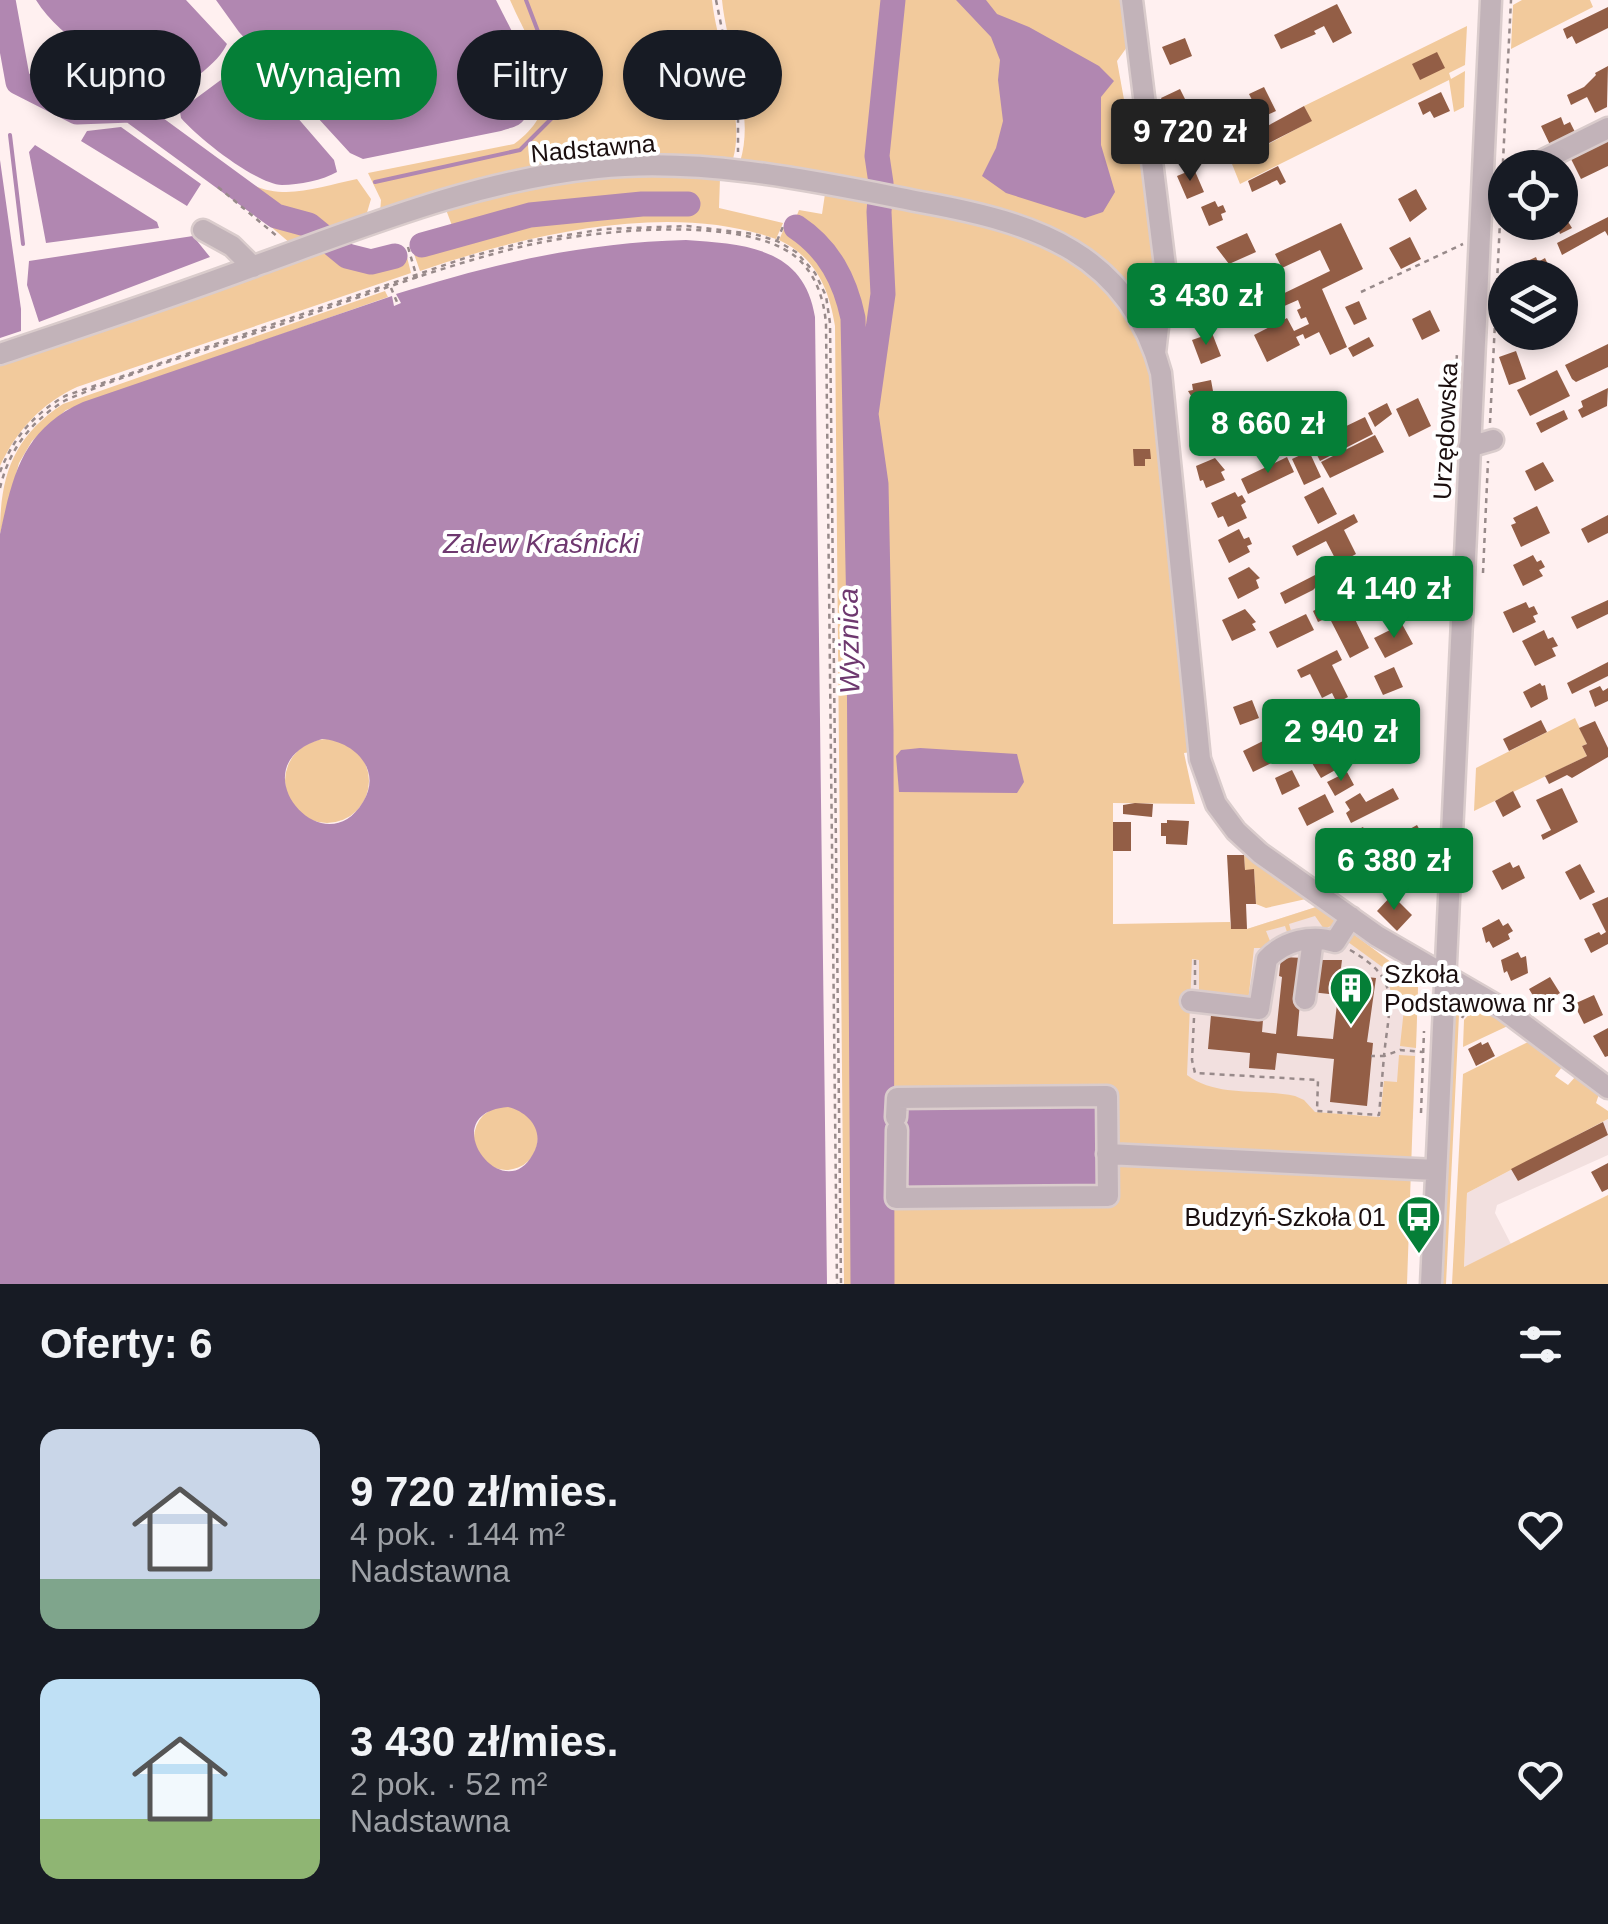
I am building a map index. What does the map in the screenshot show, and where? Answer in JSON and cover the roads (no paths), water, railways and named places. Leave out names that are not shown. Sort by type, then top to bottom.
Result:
[{"type":"street","name":"Nadstawna","points":[[1132,0],[1166,266],[1156,354]]},
{"type":"street","name":"Urzędowska","points":[[1430,1284],[1444,975],[1486,402],[1479,240],[1490,0]]},
{"type":"street","points":[[1564,150],[1608,128]]},
{"type":"street","name":"Nadstawna","points":[[0,354],[480,188],[556,173],[647,166],[730,172],[921,202],[995,217],[1038,231],[1069,246],[1102,272],[1119,291],[1156,354],[1204,776],[1224,817],[1246,842],[1350,917],[1502,1010],[1608,1088]]},
{"type":"street","points":[[1482,188],[1488,186]]},
{"type":"street","points":[[203,230],[232,246],[253,267]]},
{"type":"street","points":[[1192,1002],[1259,1009],[1267,959],[1284,946],[1313,939],[1335,942],[1350,917]]},
{"type":"street","points":[[1305,999],[1313,939]]},
{"type":"street","points":[[1107,1096],[1107,1154],[1108,1196],[896,1198],[896,1098],[1107,1096]]},
{"type":"street","points":[[1107,1154],[1436,1170]]},
{"type":"water","points":[[36,0],[186,0],[221,38],[221,54],[201,72],[201,30],[61,30]]},
{"type":"water","points":[[216,0],[496,0],[511,30],[457,30],[457,120],[523,120],[501,131],[363,159],[350,153],[320,120],[437,120],[437,30],[238,30]]},
{"type":"water","points":[[956,0],[986,0],[997,14],[1099,66],[1114,81],[1101,97],[1101,145],[1115,192],[1103,212],[1085,218],[1006,193],[982,176],[996,148],[1003,121],[1000,60],[991,37]]},
{"type":"water","points":[[221,80],[221,120],[299,120],[334,160],[337,172],[282,185],[258,177],[228,159],[183,120],[201,120],[201,95]]},
{"type":"water","points":[[121,127],[201,184],[187,206],[81,141],[87,131]]},
{"type":"water","points":[[35,145],[157,222],[159,228],[46,243],[29,152]]},
{"type":"water","points":[[0,160],[21,331],[0,338]]},
{"type":"water","points":[[193,236],[210,257],[39,322],[27,285],[29,261]]},
{"type":"water","name":"Zalew Kraśnicki","points":[[647,242],[729,244],[768,254],[798,276],[809,294],[815,317],[827,1284],[0,1284],[0,534],[24,456],[47,426],[83,402],[392,296],[394,306],[401,303],[396,294],[539,256]],"holes":[[[322,739],[354,751],[370,779],[363,802],[346,820],[327,824],[310,818],[295,805],[286,788],[286,769],[297,752]],[[508,1107],[529,1118],[538,1138],[533,1154],[520,1168],[506,1171],[481,1154],[475,1139],[476,1125],[486,1113]]]},
{"type":"water","points":[[901,750],[1017,754],[1024,782],[1017,793],[899,792],[896,756]]},
{"type":"water","points":[[1103,1099],[1104,1192],[899,1194],[904,1118],[899,1102]]},
{"type":"waterway","name":"Wyżnica","points":[[3,0],[18,82],[77,112],[131,110],[276,216],[309,225],[347,256],[371,262],[395,256]]},
{"type":"waterway","points":[[375,182],[520,150],[561,109],[562,94],[526,0]]},
{"type":"waterway","name":"Wyżnica","points":[[882,1284],[881,731],[876,484],[866,414],[883,294],[877,156],[893,0]]},
{"type":"waterway","points":[[10,135],[23,244]]},
{"type":"waterway","name":"Wyżnica","points":[[422,245],[530,215],[642,204],[688,204]]},
{"type":"waterway","name":"Wyżnica","points":[[796,227],[818,245],[834,266],[853,318],[863,1284]]},
{"type":"place","name":"Szkoła Podstawowa nr 3","points":[[1351,1026]]},
{"type":"place","name":"Budzyń-Szkoła 01","points":[[1419,1255]]}]
